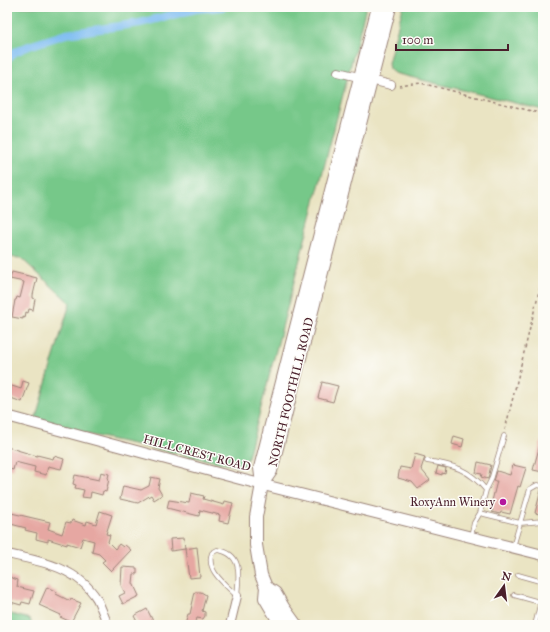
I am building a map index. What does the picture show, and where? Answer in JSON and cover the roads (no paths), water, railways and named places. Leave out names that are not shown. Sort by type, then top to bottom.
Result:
[{"type":"main road","name":"NORTH FOOTHILL ROAD","points":[[365,78],[378,7]]},
{"type":"main road","name":"NORTH FOOTHILL ROAD","points":[[281,625],[265,598],[266,587],[257,557],[255,537],[257,508],[262,484],[260,468],[365,78],[390,7]]},
{"type":"main road","points":[[266,587],[275,593],[282,607],[296,625]]},
{"type":"street","points":[[338,72],[391,85]]},
{"type":"street","name":"HILLCREST ROAD","points":[[7,416],[262,484],[543,555]]},
{"type":"street","points":[[7,554],[57,567],[81,580],[97,600],[108,625]]},
{"type":"street","points":[[230,625],[237,596]]},
{"type":"lane","points":[[470,536],[474,523],[480,513],[504,436]]},
{"type":"lane","points":[[427,461],[444,463],[463,470],[477,479],[486,490]]},
{"type":"lane","points":[[513,547],[530,489],[537,485],[543,486]]},
{"type":"lane","points":[[480,513],[520,523],[543,521]]},
{"type":"lane","points":[[217,550],[232,554],[237,562],[237,596],[213,570],[210,558],[212,553],[217,550]]},
{"type":"lane","points":[[518,575],[543,582]]},
{"type":"lane","points":[[535,625],[542,603],[543,593]]},
{"type":"lane","points":[[514,595],[542,603]]},
{"type":"waterway","points":[[7,59],[15,52],[29,46],[66,34],[140,23],[196,9],[223,7]]},
{"type":"place","name":"RoxyAnn Winery","points":[[503,502]]}]
